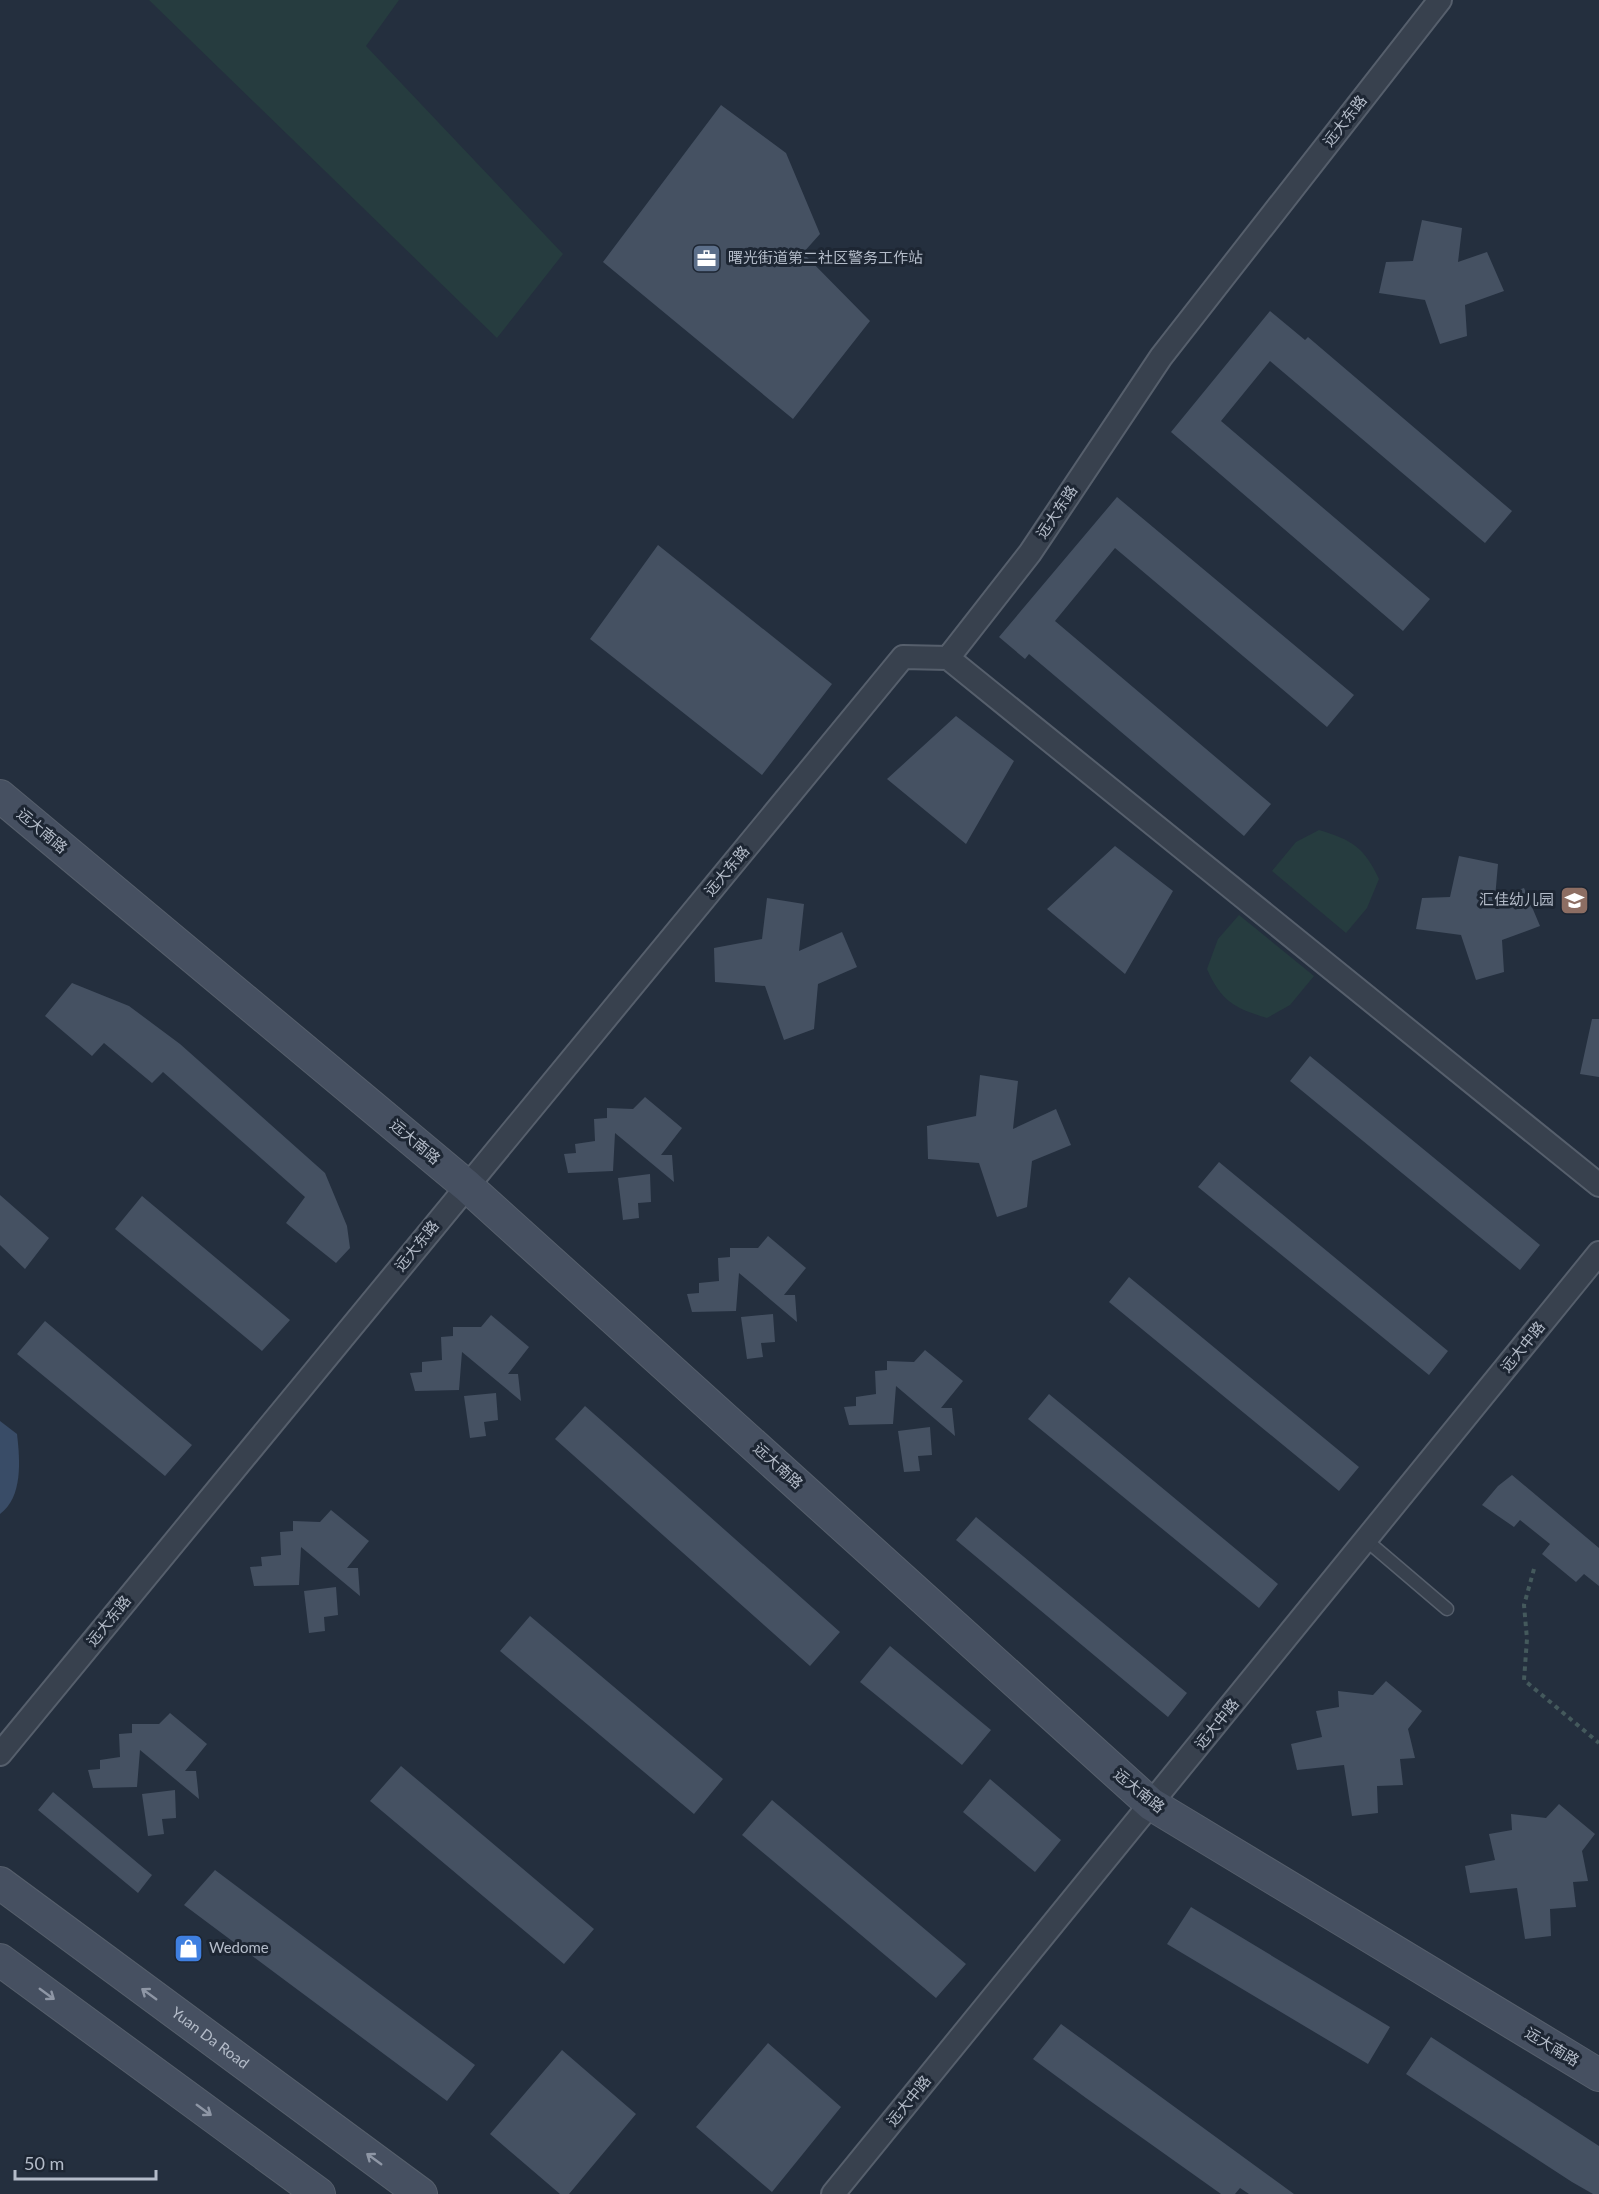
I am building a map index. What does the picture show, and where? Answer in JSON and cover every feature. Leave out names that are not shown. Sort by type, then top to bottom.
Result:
[{"type":"street","name":"远大东路","points":[[0,1754],[903,657],[948,658],[1030,553],[1161,357],[1440,0]]},
{"type":"street","points":[[948,658],[1599,1185]]},
{"type":"street","name":"远大南路","points":[[0,796],[467,1185],[1151,1804],[1599,2075]]},
{"type":"street","name":"远大中路","points":[[833,2194],[1599,1253]]},
{"type":"street","name":"Yuan Da Road","points":[[0,1883],[421,2194]]},
{"type":"street","points":[[0,1960],[319,2194]]},
{"type":"lane","points":[[1366,1540],[1447,1609]]},
{"type":"path","points":[[1534,1569],[1524,1605],[1527,1639],[1524,1680],[1599,1743]]},
{"type":"green space","points":[[149,0],[399,0],[366,46],[563,254],[497,338]]},
{"type":"green space","points":[[1319,830],[1340,837],[1356,846],[1368,859],[1379,879],[1367,908],[1346,933],[1272,871],[1296,842]]},
{"type":"green space","points":[[1239,915],[1314,976],[1290,1005],[1267,1018],[1246,1011],[1230,1002],[1218,989],[1207,969],[1218,939]]},
{"type":"water","points":[[0,1421],[17,1434],[19,1466],[13,1498],[0,1514]]},
{"type":"building","name":"曙光街道第二社区警务工作站","points":[[721,105],[786,153],[820,234],[803,253],[870,321],[793,419],[603,262]]},
{"type":"building","points":[[1422,220],[1462,228],[1458,262],[1487,252],[1504,291],[1465,305],[1467,336],[1440,344],[1425,300],[1379,293],[1386,262],[1413,261]]},
{"type":"building","points":[[1270,311],[1305,340],[1308,337],[1512,511],[1485,543],[1270,361],[1221,421],[1430,599],[1403,631],[1171,432]]},
{"type":"building","points":[[1117,497],[1354,695],[1327,727],[1115,548],[1055,621],[1271,804],[1244,836],[1029,654],[1025,659],[999,637]]},
{"type":"building","points":[[658,545],[832,684],[762,775],[590,639]]},
{"type":"building","points":[[956,716],[1014,761],[966,844],[887,779]]},
{"type":"building","points":[[1115,846],[1173,891],[1125,974],[1047,909]]},
{"type":"building","points":[[1459,856],[1498,864],[1495,898],[1524,888],[1540,926],[1502,940],[1504,972],[1476,980],[1461,935],[1416,929],[1422,898],[1450,897]]},
{"type":"building","points":[[767,898],[804,904],[799,951],[842,932],[857,967],[818,984],[814,1029],[784,1040],[765,986],[715,982],[714,948],[762,939]]},
{"type":"building","points":[[72,983],[129,1006],[180,1044],[325,1173],[347,1226],[350,1248],[336,1263],[286,1223],[305,1197],[163,1072],[152,1083],[104,1043],[92,1056],[45,1016]]},
{"type":"building","points":[[1592,1019],[1599,1019],[1599,1077],[1580,1074]]},
{"type":"building","points":[[1310,1056],[1540,1245],[1520,1270],[1290,1081]]},
{"type":"building","points":[[980,1075],[1018,1081],[1013,1129],[1056,1109],[1071,1145],[1032,1161],[1027,1207],[997,1217],[979,1163],[928,1159],[927,1126],[976,1116]]},
{"type":"building","points":[[645,1097],[682,1128],[661,1155],[672,1155],[674,1182],[615,1133],[613,1171],[568,1173],[564,1154],[576,1153],[575,1144],[595,1141],[594,1119],[607,1118],[607,1108],[633,1109]]},
{"type":"building","points":[[1219,1162],[1448,1351],[1429,1375],[1198,1187]]},
{"type":"building","points":[[650,1174],[651,1202],[638,1203],[639,1218],[623,1220],[618,1178]]},
{"type":"building","points":[[0,1195],[49,1238],[25,1269],[0,1245]]},
{"type":"building","points":[[142,1196],[290,1320],[262,1351],[115,1229]]},
{"type":"building","points":[[768,1236],[806,1268],[784,1295],[795,1295],[797,1322],[739,1273],[736,1311],[692,1312],[687,1294],[699,1293],[699,1283],[719,1281],[718,1258],[730,1257],[730,1248],[758,1248]]},
{"type":"building","points":[[1129,1277],[1359,1467],[1339,1491],[1109,1302]]},
{"type":"building","points":[[773,1314],[775,1342],[761,1343],[763,1357],[747,1359],[741,1317]]},
{"type":"building","points":[[491,1315],[529,1347],[508,1374],[518,1374],[521,1401],[462,1352],[459,1390],[415,1391],[410,1373],[422,1372],[422,1362],[442,1360],[441,1337],[453,1336],[453,1327],[481,1327]]},
{"type":"building","points":[[45,1321],[192,1445],[165,1476],[17,1354]]},
{"type":"building","points":[[925,1350],[963,1381],[941,1408],[952,1408],[955,1436],[896,1386],[893,1424],[849,1425],[844,1407],[856,1406],[856,1397],[876,1394],[875,1371],[887,1370],[887,1361],[914,1362]]},
{"type":"building","points":[[496,1393],[498,1420],[484,1422],[486,1436],[470,1438],[464,1396]]},
{"type":"building","points":[[1049,1394],[1278,1584],[1259,1608],[1028,1419]]},
{"type":"building","points":[[585,1406],[840,1632],[810,1666],[555,1439]]},
{"type":"building","points":[[930,1427],[932,1455],[918,1456],[920,1471],[904,1472],[898,1431]]},
{"type":"building","points":[[1512,1475],[1599,1548],[1599,1586],[1584,1574],[1576,1582],[1542,1554],[1550,1544],[1520,1520],[1514,1527],[1482,1505],[1498,1486]]},
{"type":"building","points":[[331,1510],[369,1541],[347,1568],[358,1568],[360,1596],[301,1547],[299,1585],[254,1586],[250,1567],[262,1566],[261,1557],[281,1555],[280,1532],[293,1531],[293,1521],[320,1522]]},
{"type":"building","points":[[976,1517],[1187,1693],[1168,1717],[956,1540]]},
{"type":"building","points":[[336,1587],[338,1615],[324,1617],[325,1631],[309,1633],[304,1591]]},
{"type":"building","points":[[530,1616],[723,1779],[694,1814],[500,1651]]},
{"type":"building","points":[[890,1646],[991,1730],[962,1765],[860,1682]]},
{"type":"building","points":[[1386,1681],[1422,1711],[1408,1729],[1415,1758],[1400,1759],[1403,1785],[1377,1786],[1378,1813],[1352,1816],[1344,1765],[1297,1770],[1291,1744],[1322,1737],[1316,1711],[1339,1707],[1338,1691],[1373,1695]]},
{"type":"building","points":[[170,1713],[207,1744],[185,1771],[196,1771],[199,1799],[140,1750],[137,1787],[93,1788],[88,1770],[100,1769],[100,1760],[120,1757],[119,1734],[132,1733],[132,1724],[159,1724]]},
{"type":"building","points":[[401,1766],[594,1929],[564,1964],[370,1801]]},
{"type":"building","points":[[990,1779],[1061,1840],[1035,1872],[963,1812]]},
{"type":"building","points":[[175,1790],[176,1818],[162,1819],[164,1834],[148,1836],[142,1794]]},
{"type":"building","points":[[53,1792],[152,1875],[138,1893],[38,1810]]},
{"type":"building","points":[[772,1800],[966,1964],[936,1998],[742,1835]]},
{"type":"building","points":[[1559,1804],[1595,1834],[1582,1851],[1588,1881],[1573,1882],[1576,1907],[1550,1909],[1551,1936],[1525,1939],[1517,1888],[1470,1893],[1465,1866],[1495,1860],[1489,1834],[1512,1830],[1511,1814],[1546,1818]]},
{"type":"building","points":[[215,1870],[475,2065],[447,2101],[184,1905]]},
{"type":"building","points":[[1191,1907],[1390,2027],[1368,2064],[1167,1944]]},
{"type":"building","points":[[1061,2024],[1294,2194],[1249,2194],[1240,2188],[1235,2194],[1221,2194],[1086,2098],[1033,2059]]},
{"type":"building","points":[[1431,2037],[1599,2146],[1599,2194],[1593,2194],[1572,2182],[1406,2074]]},
{"type":"building","points":[[768,2043],[841,2107],[772,2192],[696,2127]]},
{"type":"building","points":[[562,2050],[636,2114],[569,2194],[560,2194],[490,2134]]},
{"type":"place","name":"曙光街道第二社区警务工作站","points":[[707,258]]},
{"type":"place","name":"汇佳幼儿园","points":[[1575,900]]},
{"type":"place","name":"Wedome","points":[[188,1948]]}]
